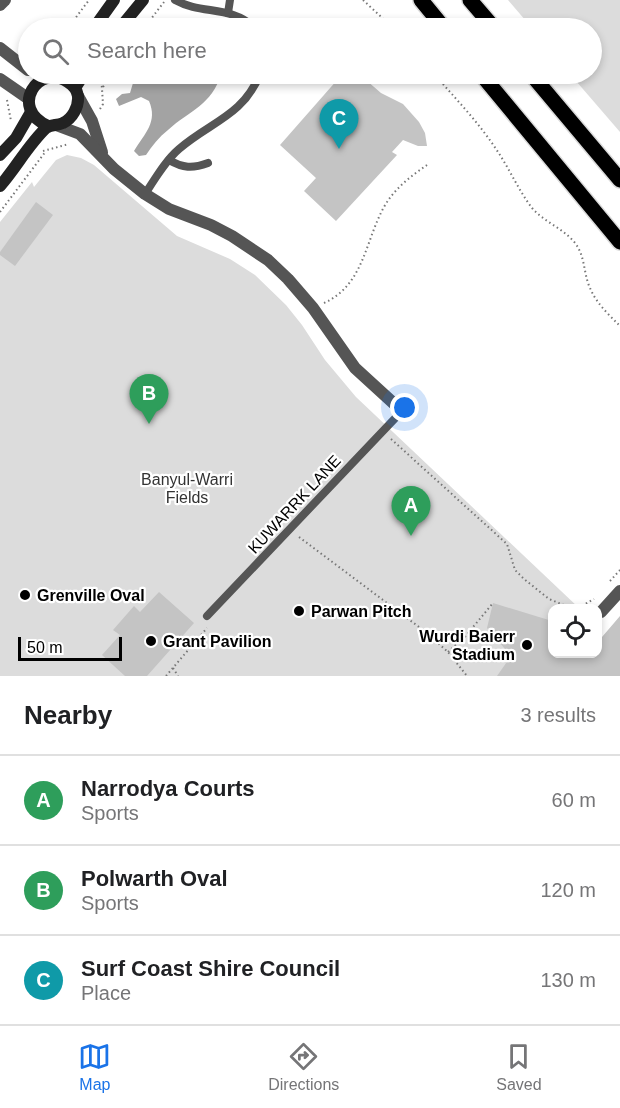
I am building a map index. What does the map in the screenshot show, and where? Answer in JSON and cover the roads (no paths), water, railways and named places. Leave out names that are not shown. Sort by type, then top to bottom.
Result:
[{"type":"main road","points":[[421,0],[436,18]]},
{"type":"main road","points":[[470,0],[485,18]]},
{"type":"main road","points":[[489,84],[620,242]]},
{"type":"main road","points":[[539,84],[620,180]]},
{"type":"street","points":[[0,5],[5,0]]},
{"type":"street","points":[[101,18],[114,0]]},
{"type":"street","points":[[128,18],[142,0]]},
{"type":"street","points":[[0,48],[18,62]]},
{"type":"street","points":[[0,79],[29,99]]},
{"type":"street","points":[[37,84],[29,99],[31,112],[35,118],[80,134],[114,169],[145,194],[169,209],[211,225],[251,247],[268,260],[313,308],[355,368],[402,411]]},
{"type":"street","points":[[69,84],[76,92],[92,121],[103,156]]},
{"type":"street","points":[[0,186],[36,139],[52,125],[64,123],[70,118],[75,111],[76,92],[80,84]]},
{"type":"street","points":[[0,155],[16,138],[31,112]]},
{"type":"street","points":[[602,611],[620,591]]},
{"type":"lane","points":[[175,0],[194,7],[242,18]]},
{"type":"lane","points":[[188,0],[194,7]]},
{"type":"lane","points":[[228,13],[230,0]]},
{"type":"lane","points":[[145,194],[169,160],[186,143],[229,116],[255,84]]},
{"type":"lane","points":[[169,160],[189,168],[208,163]]},
{"type":"lane","name":"KUWARRK LANE","points":[[209,620],[290,529],[402,411]]},
{"type":"place","name":"Surf Coast Shire Council","points":[[339,149]]},
{"type":"place","name":"Polwarth Oval","points":[[149,424]]},
{"type":"place","name":"Narrodya Courts","points":[[411,536]]},
{"type":"place","name":"Grenville Oval","points":[[25,595]]},
{"type":"place","name":"Parwan Pitch","points":[[299,611]]},
{"type":"place","name":"Grant Pavilion","points":[[151,641]]},
{"type":"place","name":"Wurdi Baierr Stadium","points":[[527,645]]},
{"type":"park label","name":"Banyul-Warri Fields","points":[[187,488]]}]
